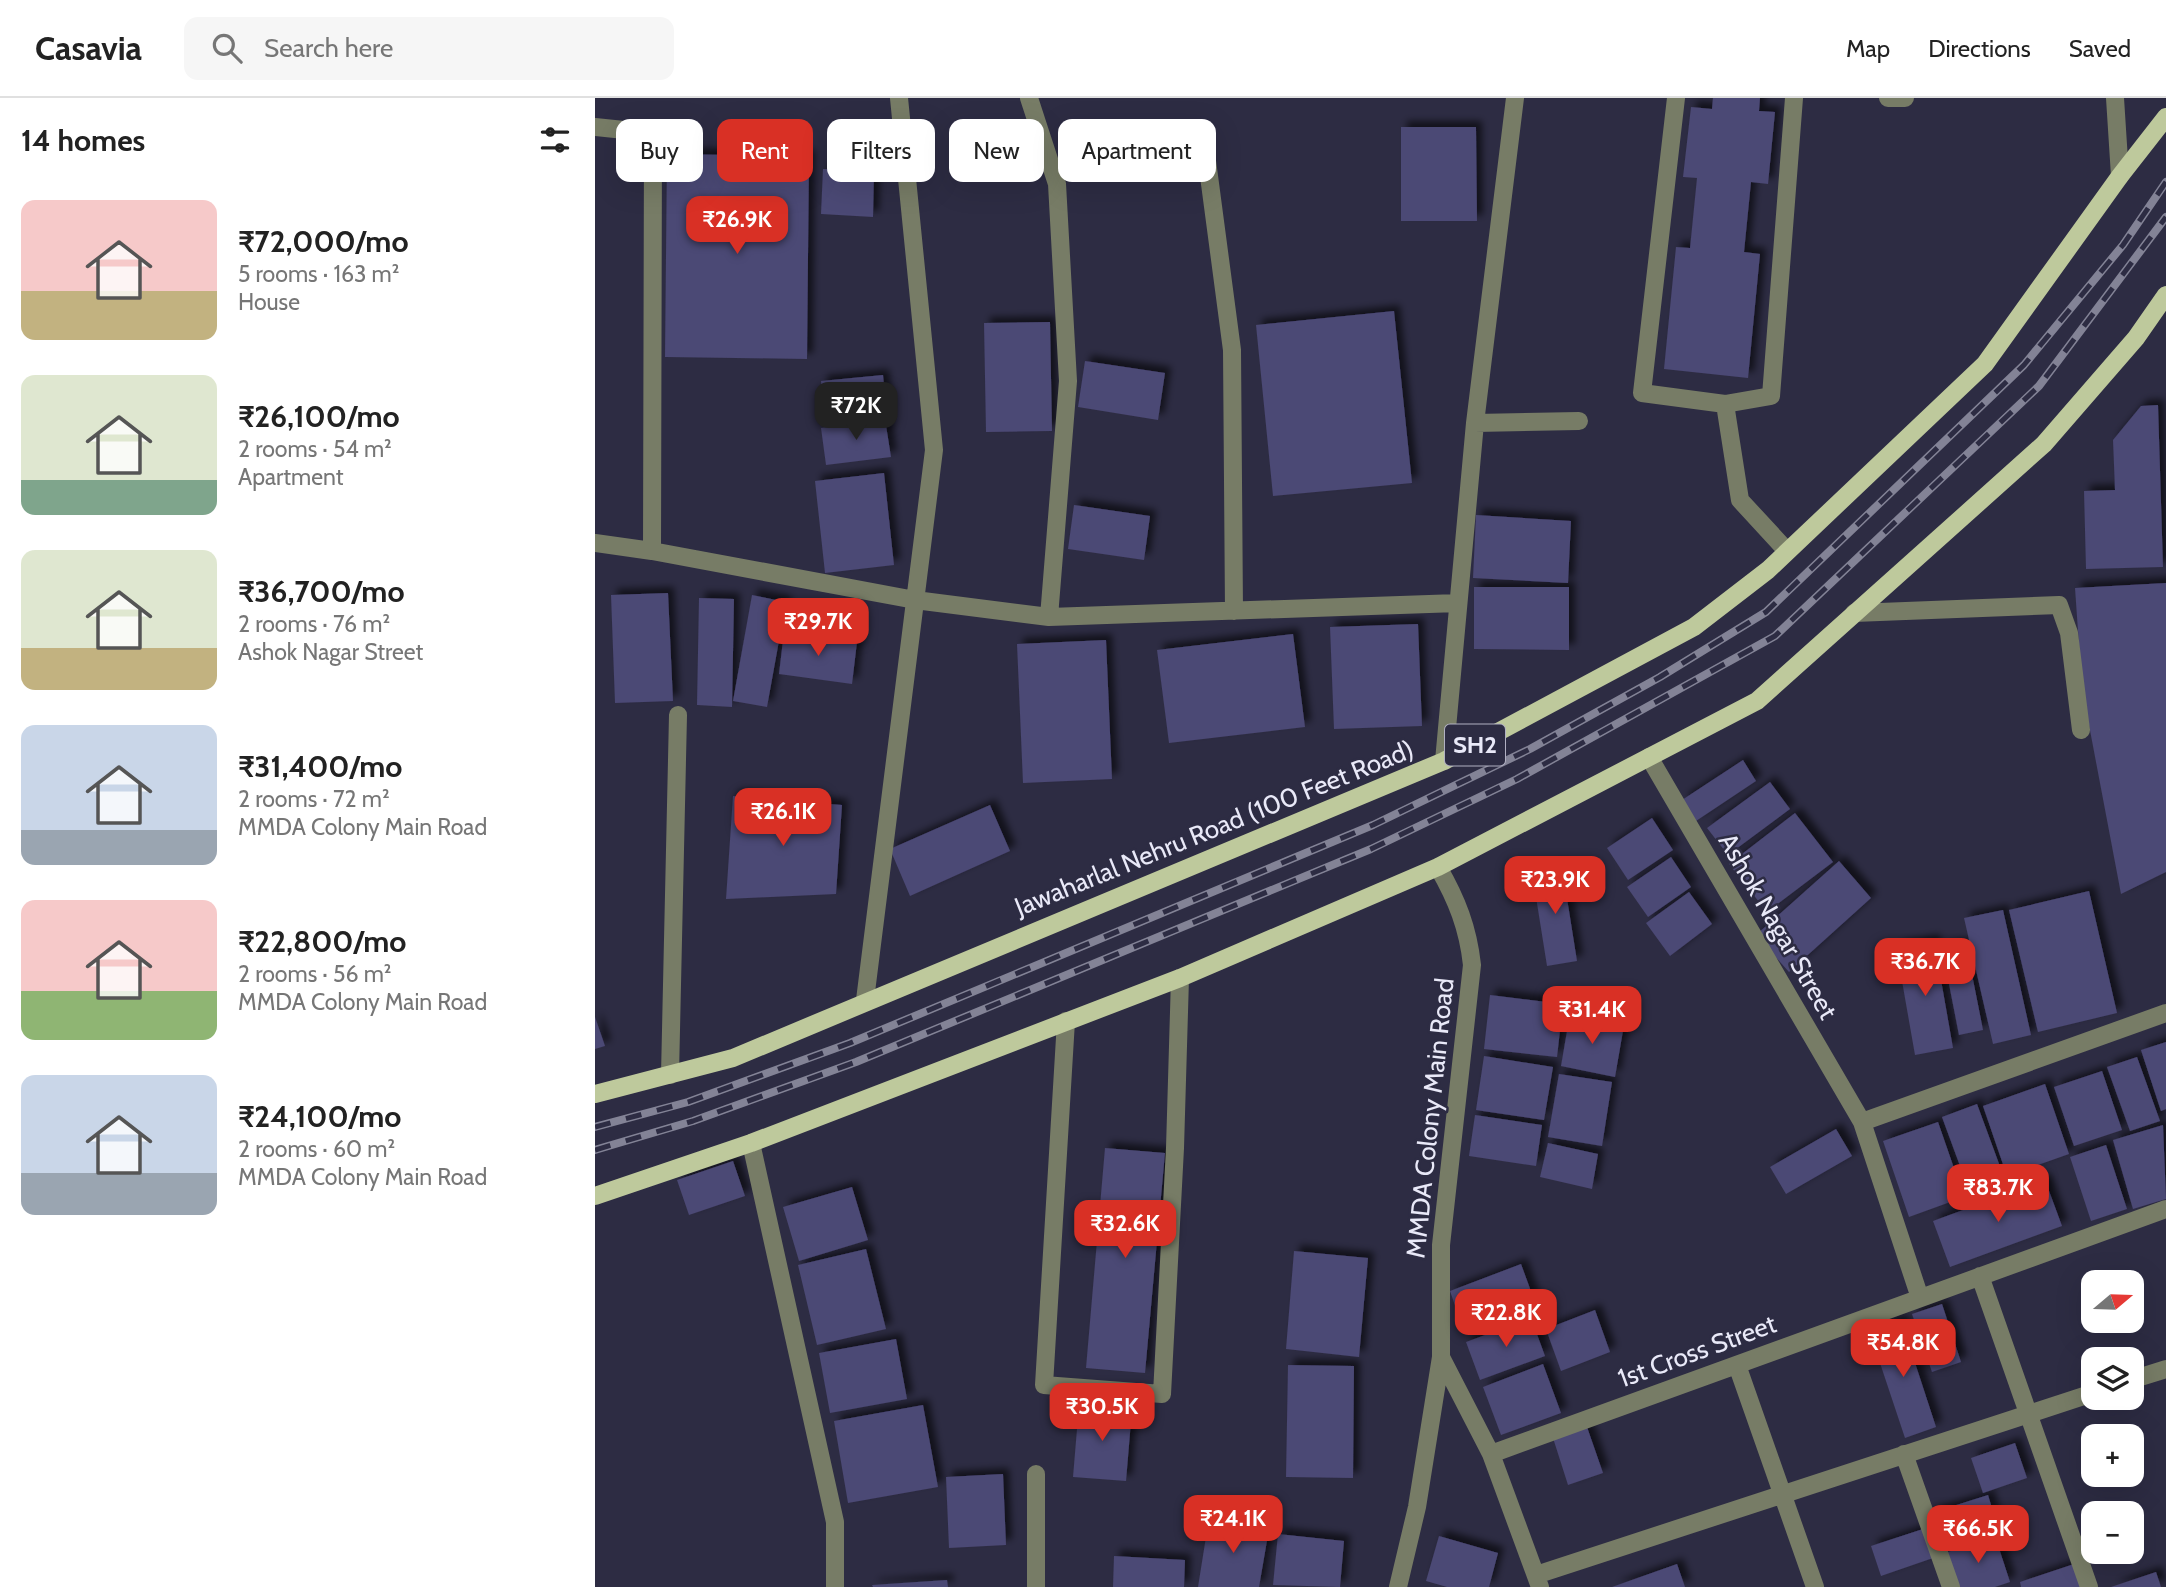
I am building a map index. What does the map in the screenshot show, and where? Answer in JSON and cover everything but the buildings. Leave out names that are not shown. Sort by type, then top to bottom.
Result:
[{"type":"main road","name":"Jawaharlal Nehru Road (100 Feet Road)","points":[[595,1094],[733,1058],[865,1000],[1444,761],[1695,627],[1787,551],[1985,365],[2120,176],[2166,117]]},
{"type":"main road","points":[[595,1196],[751,1143],[1180,978],[1438,867],[1757,701],[2044,444],[2136,338],[2166,295]]},
{"type":"street","points":[[865,1000],[935,450],[899,98]]},
{"type":"street","points":[[1029,98],[1057,184],[1068,381],[1049,617]]},
{"type":"street","points":[[1444,761],[1475,424],[1515,98]]},
{"type":"street","points":[[1676,98],[1642,393],[1725,404],[1771,396],[1794,98]]},
{"type":"street","points":[[1888,98],[1905,98]]},
{"type":"street","points":[[2115,98],[2120,176]]},
{"type":"street","points":[[595,127],[653,133],[652,551]]},
{"type":"street","points":[[1210,182],[1232,350],[1234,611]]},
{"type":"street","points":[[1725,404],[1740,500],[1787,551]]},
{"type":"street","points":[[1475,424],[1579,421]]},
{"type":"street","points":[[595,543],[652,551],[915,600],[1049,617],[1458,603]]},
{"type":"street","points":[[1854,613],[2059,605],[2069,633],[2081,730]]},
{"type":"street","points":[[670,1075],[678,715]]},
{"type":"street","name":"Ashok Nagar Street","points":[[1649,757],[1862,1122],[1920,1298]]},
{"type":"street","name":"MMDA Colony Main Road","points":[[1398,1587],[1417,1507],[1441,1357],[1441,1245],[1472,965],[1468,934],[1458,901],[1438,867]]},
{"type":"street","points":[[1066,1021],[1044,1385],[1162,1394],[1175,1148],[1180,978]]},
{"type":"street","points":[[1862,1122],[2166,1013]]},
{"type":"street","points":[[751,1143],[835,1522],[835,1587]]},
{"type":"street","name":"1st Cross Street","points":[[1491,1454],[2166,1209]]},
{"type":"street","points":[[1980,1276],[2089,1587]]},
{"type":"street","points":[[1441,1357],[1491,1454],[1538,1581],[1782,1495],[2081,1397]]},
{"type":"street","points":[[1737,1365],[1815,1587]]},
{"type":"street","points":[[2144,1376],[2166,1369]]},
{"type":"street","points":[[1904,1454],[1951,1587]]},
{"type":"street","points":[[1035,1474],[1036,1587]]},
{"type":"railway","points":[[595,1127],[688,1102],[850,1043],[1373,825],[1530,749],[1660,677],[1766,612],[2024,365],[2123,245],[2166,182]]},
{"type":"railway","points":[[595,1150],[693,1121],[856,1062],[1371,849],[1517,779],[1775,636],[2039,386],[2166,217]]}]
